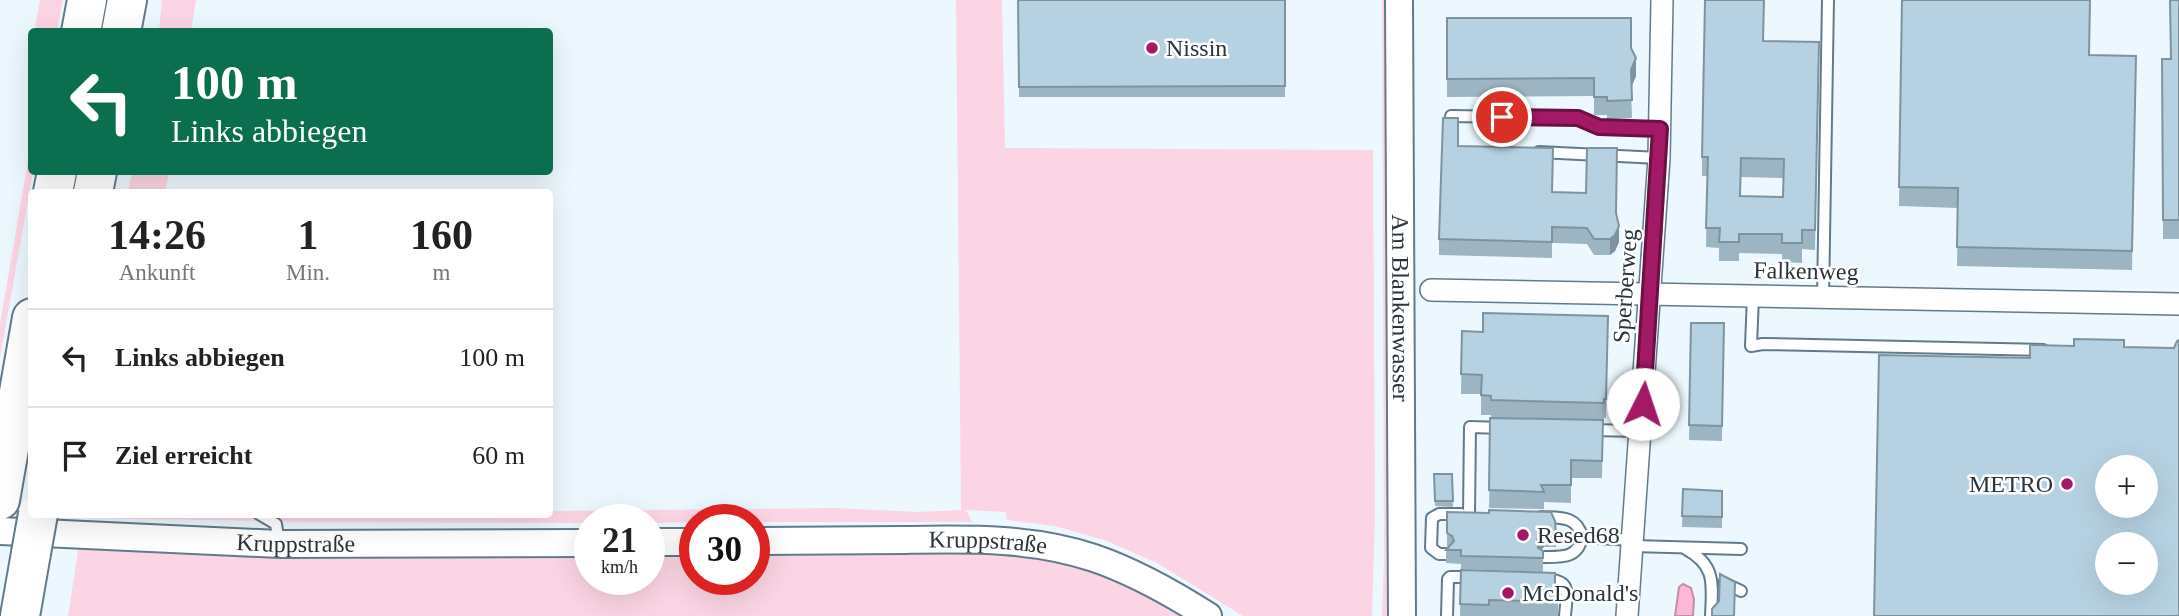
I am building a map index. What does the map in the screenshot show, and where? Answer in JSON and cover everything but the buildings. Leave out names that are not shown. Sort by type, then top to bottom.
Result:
[{"type":"highway","points":[[82,28],[87,0]]},
{"type":"highway","points":[[122,28],[127,0]]},
{"type":"highway","points":[[0,500],[28,341]]},
{"type":"highway","points":[[20,616],[36,518]]},
{"type":"street","name":"Am Blankenwasser","points":[[1399,0],[1402,616]]},
{"type":"street","name":"Sperberweg","points":[[1627,616],[1651,294],[1660,129],[1662,0]]},
{"type":"street","name":"Falkenweg","points":[[1431,290],[2179,304]]},
{"type":"street","name":"Kruppstraße","points":[[0,531],[279,544],[574,543]]},
{"type":"street","name":"Kruppstraße","points":[[770,541],[985,539],[1059,549],[1122,569],[1152,583],[1208,616]]},
{"type":"lane","points":[[1823,298],[1828,0]]},
{"type":"lane","points":[[1451,116],[1578,118],[1599,127],[1660,129]]},
{"type":"lane","points":[[1522,151],[1658,158]]},
{"type":"lane","points":[[1754,296],[1751,346],[1763,344],[2061,350]]},
{"type":"lane","points":[[1469,514],[1470,427],[1510,428]]},
{"type":"lane","points":[[1575,430],[1641,431]]},
{"type":"lane","points":[[1446,554],[1439,554],[1432,548],[1432,518],[1439,514],[1483,515]]},
{"type":"lane","points":[[1524,516],[1565,518],[1578,525],[1582,537],[1577,550],[1571,555],[1544,556]]},
{"type":"lane","points":[[265,518],[275,524],[279,544]]},
{"type":"lane","points":[[1582,537],[1684,548],[1741,550]]},
{"type":"lane","points":[[1684,548],[1704,562],[1712,578],[1711,616]]},
{"type":"lane","points":[[1447,616],[1449,578],[1490,578]]},
{"type":"lane","points":[[1529,578],[1555,579],[1563,583],[1567,591],[1565,616]]},
{"type":"lane","points":[[1712,578],[1741,591]]},
{"type":"shaded area","points":[[40,0],[63,0],[58,28],[35,26]]},
{"type":"shaded area","points":[[162,0],[196,0],[191,28],[159,28]]},
{"type":"shaded area","points":[[956,0],[1002,0],[1005,148],[1373,150],[1375,517],[1372,616],[1243,616],[1157,563],[1107,541],[1055,526],[1007,520],[1006,512],[964,510],[972,522],[770,522],[770,509],[835,508],[918,512],[961,510]]},
{"type":"shaded area","points":[[1382,0],[1390,0],[1389,616],[1382,616]]},
{"type":"shaded area","points":[[28,161],[28,175],[32,175],[0,358],[0,324]]},
{"type":"shaded area","points":[[131,175],[168,175],[166,189],[129,189]]},
{"type":"shaded area","points":[[665,510],[679,510],[679,522],[665,523]]},
{"type":"shaded area","points":[[553,511],[574,511],[574,523],[303,522],[276,521],[272,518],[553,518]]},
{"type":"shaded area","points":[[80,518],[260,518],[266,521]]},
{"type":"shaded area","points":[[79,544],[574,552],[574,595],[665,595],[665,551],[679,551],[679,595],[770,595],[770,551],[940,548],[1046,555],[1097,570],[1188,616],[68,616]]},
{"type":"shaded area","points":[[1683,584],[1691,588],[1694,599],[1693,616],[1675,616],[1679,587]]},
{"type":"place","name":"Nissin","points":[[1152,48]]},
{"type":"place","name":"METRO","points":[[2067,484]]},
{"type":"place","name":"Resed68","points":[[1523,535]]},
{"type":"place","name":"McDonald's","points":[[1508,593]]},
{"type":"route","points":[[1502,117],[1578,118],[1599,127],[1660,129],[1643,404]]}]
